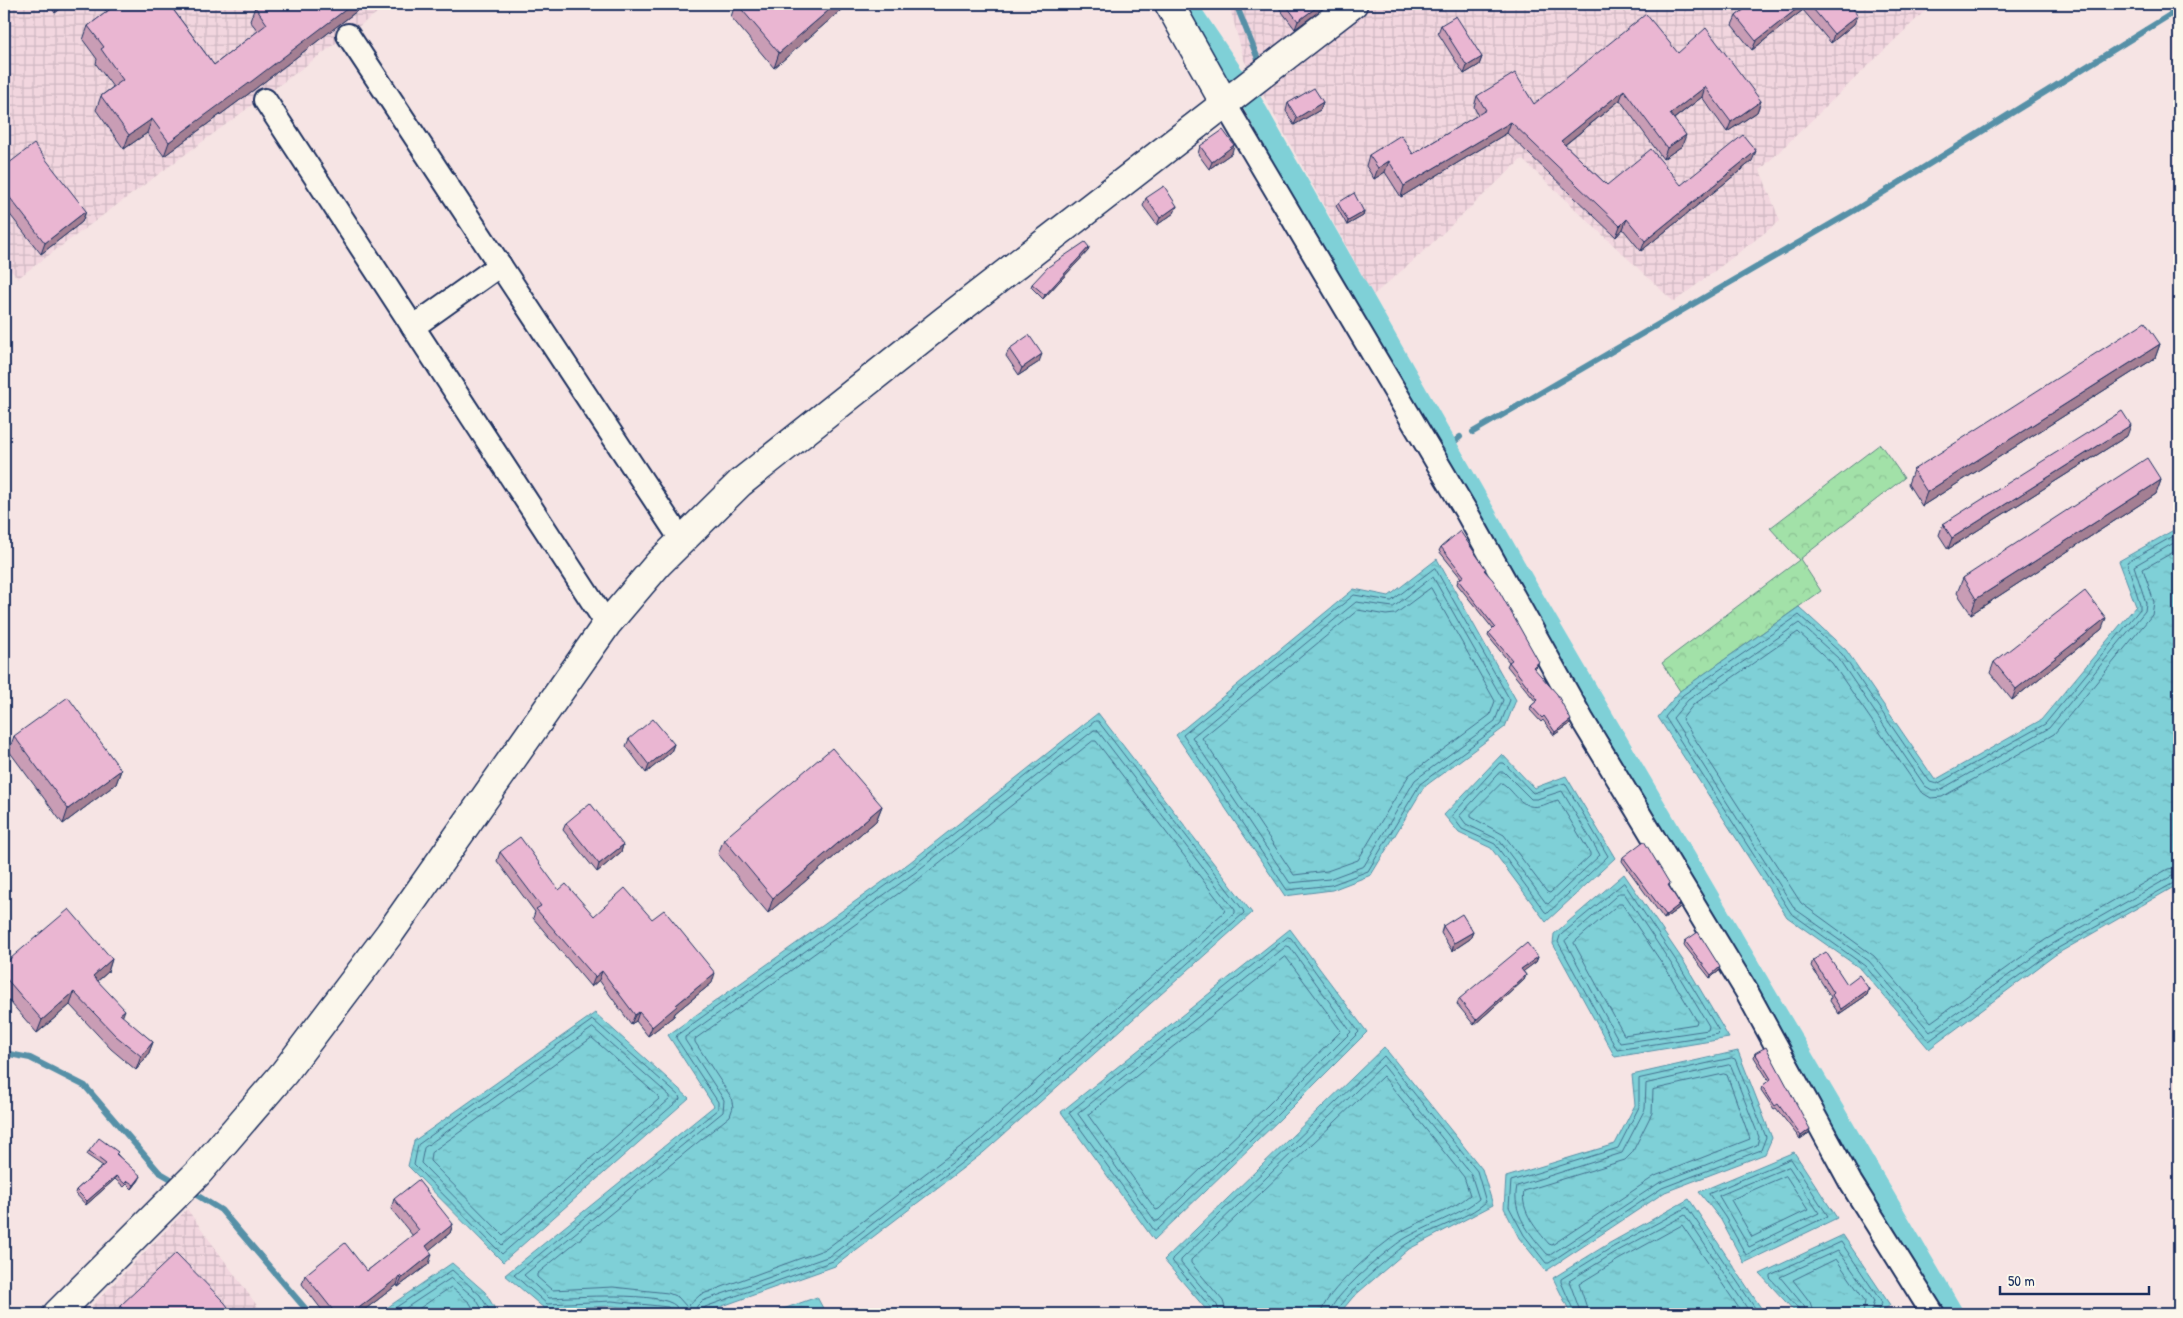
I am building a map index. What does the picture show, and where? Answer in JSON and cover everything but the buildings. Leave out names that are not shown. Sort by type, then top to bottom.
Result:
[{"type":"main road","points":[[1169,4],[1240,92]]},
{"type":"main road","points":[[57,1314],[198,1173],[284,1072],[390,933],[607,624],[658,564],[740,483],[944,321],[1353,4]]},
{"type":"street","points":[[348,35],[682,541]]},
{"type":"street","points":[[1240,92],[1467,513],[1582,721],[1747,992],[1851,1183],[1933,1314]]},
{"type":"street","points":[[265,100],[607,624]]},
{"type":"street","points":[[413,327],[500,265]]},
{"type":"shaded area","points":[[4,4],[389,4],[18,278],[4,264]]},
{"type":"shaded area","points":[[1229,4],[1932,4],[1760,170],[1780,221],[1674,302],[1522,159],[1412,262],[1373,295],[1244,60]]},
{"type":"shaded area","points":[[187,1209],[263,1314],[84,1314]]},
{"type":"green space","points":[[1880,444],[1904,478],[1800,559],[1821,591],[1680,691],[1662,663],[1799,560],[1770,528]]},
{"type":"water","points":[[2179,527],[2179,884],[2055,955],[1929,1049],[1861,969],[1787,917],[1658,717],[1680,691],[1799,607],[1846,650],[1935,780],[2041,720],[2136,606],[2119,561]]},
{"type":"water","points":[[1437,559],[1516,700],[1505,727],[1424,787],[1371,875],[1332,890],[1285,896],[1176,735],[1354,589],[1389,596]]},
{"type":"water","points":[[1098,713],[1252,913],[984,1152],[835,1266],[700,1314],[612,1306],[545,1309],[505,1275],[714,1106],[668,1035],[909,863]]},
{"type":"water","points":[[1502,754],[1534,788],[1566,776],[1615,858],[1546,922],[1491,848],[1459,833],[1444,815]]},
{"type":"water","points":[[1624,874],[1684,962],[1729,1038],[1615,1057],[1553,944],[1554,934]]},
{"type":"water","points":[[1290,929],[1367,1032],[1154,1240],[1061,1112]]},
{"type":"water","points":[[595,1013],[689,1098],[503,1262],[408,1166],[414,1141]]},
{"type":"water","points":[[1384,1047],[1482,1169],[1493,1205],[1409,1249],[1353,1297],[1339,1314],[1210,1314],[1164,1260]]},
{"type":"water","points":[[1738,1051],[1772,1138],[1765,1154],[1665,1192],[1546,1271],[1519,1238],[1504,1208],[1506,1177],[1615,1144],[1635,1105],[1632,1075]]},
{"type":"water","points":[[1794,1152],[1837,1218],[1744,1263],[1721,1220],[1699,1192]]},
{"type":"water","points":[[1689,1199],[1765,1314],[1571,1314],[1553,1278],[1608,1244]]},
{"type":"water","points":[[1843,1235],[1890,1305],[1879,1314],[1797,1314],[1760,1274]]},
{"type":"water","points":[[452,1263],[485,1292],[498,1314],[378,1314]]},
{"type":"water","points":[[817,1297],[826,1314],[769,1314]]},
{"type":"waterway","points":[[1186,4],[1251,101],[1533,598],[1953,1314]]},
{"type":"waterway","points":[[1236,4],[1260,64]]},
{"type":"waterway","points":[[1473,432],[1855,210],[2173,13]]},
{"type":"waterway","points":[[1448,447],[1460,437]]},
{"type":"waterway","points":[[4,1053],[30,1058],[85,1086],[159,1172],[178,1183]]},
{"type":"waterway","points":[[190,1191],[221,1210],[310,1314]]}]
